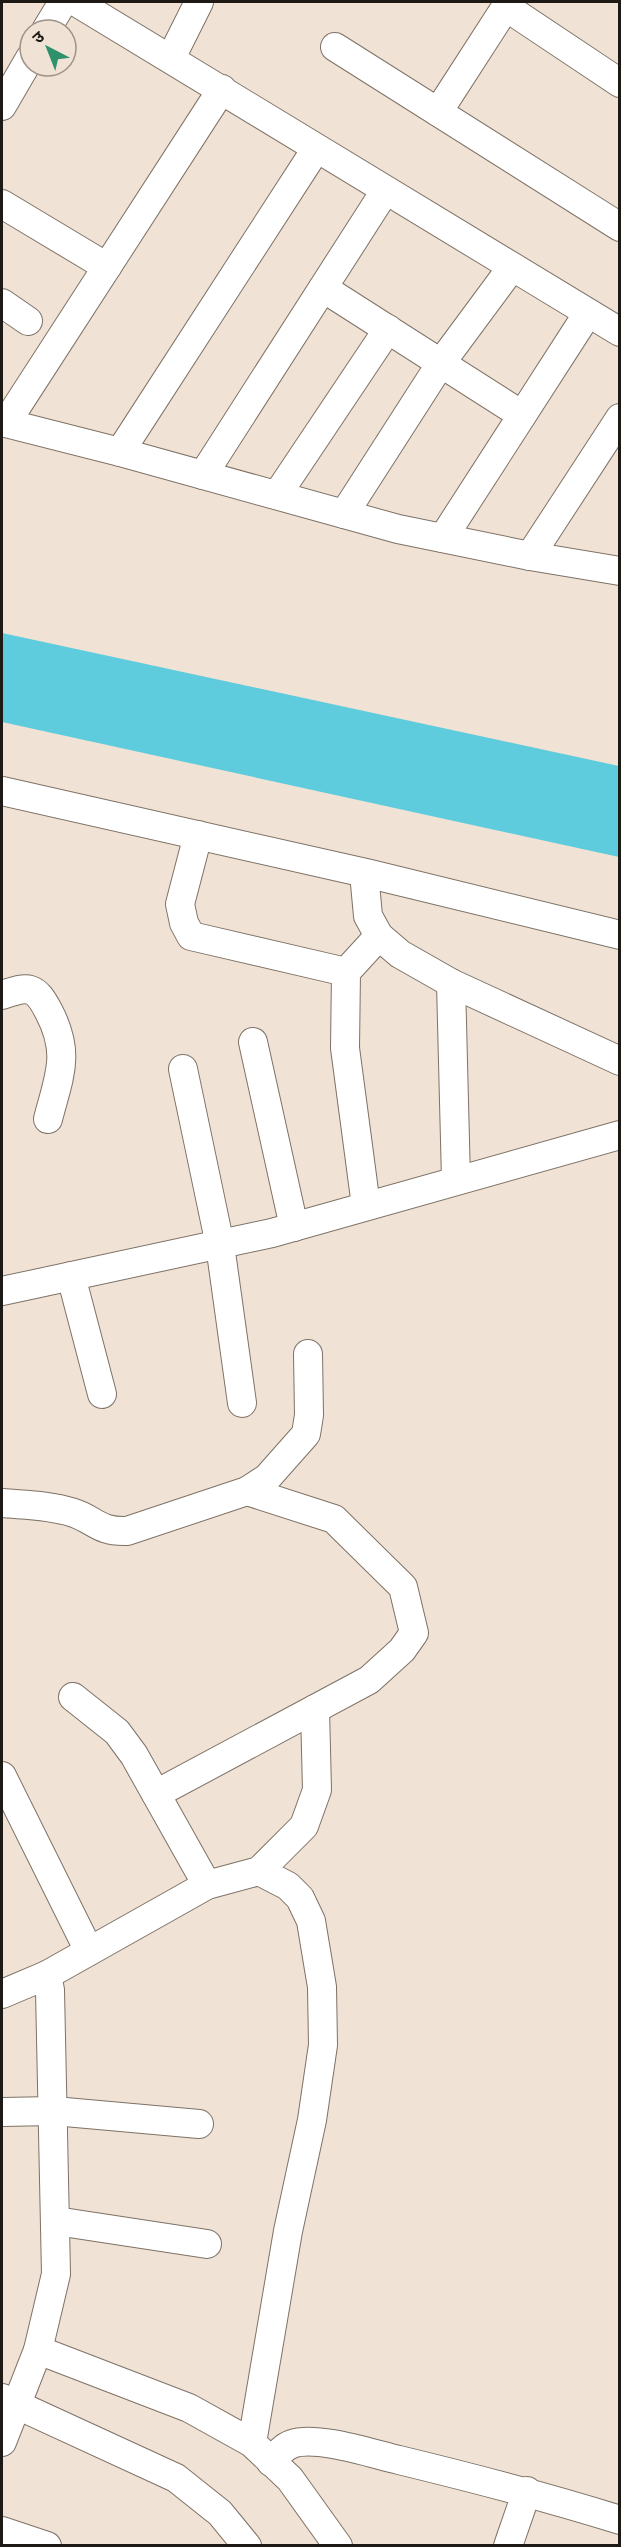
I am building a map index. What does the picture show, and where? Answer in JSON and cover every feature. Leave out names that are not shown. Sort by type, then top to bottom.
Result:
[{"type":"street","points":[[53,18],[63,2]]},
{"type":"street","points":[[76,2],[620,332]]},
{"type":"street","points":[[171,58],[199,2]]},
{"type":"street","points":[[438,112],[508,4],[620,83]]},
{"type":"street","points":[[335,47],[620,227]]},
{"type":"street","points":[[2,106],[18,78]]},
{"type":"street","points":[[222,89],[4,423],[120,452],[398,530],[620,571]]},
{"type":"street","points":[[120,452],[316,149]]},
{"type":"street","points":[[203,475],[385,191]]},
{"type":"street","points":[[2,204],[107,267]]},
{"type":"street","points":[[344,514],[441,363],[512,267]]},
{"type":"street","points":[[323,288],[522,415]]},
{"type":"street","points":[[2,303],[28,321]]},
{"type":"street","points":[[443,538],[588,313]]},
{"type":"street","points":[[277,495],[388,329]]},
{"type":"street","points":[[530,556],[620,418]]},
{"type":"street","points":[[2,791],[364,873],[620,935]]},
{"type":"street","points":[[198,836],[180,904],[184,923],[191,936],[206,942],[346,972]]},
{"type":"street","points":[[364,873],[368,916],[379,936],[400,954],[451,983],[620,1062]]},
{"type":"street","points":[[366,1206],[345,1048],[346,972],[379,936]]},
{"type":"street","points":[[451,983],[456,1180]]},
{"type":"street","points":[[2,995],[20,989],[32,989],[40,994],[62,1043],[61,1068],[48,1119]]},
{"type":"street","points":[[253,1042],[294,1227]]},
{"type":"street","points":[[183,1069],[220,1245],[242,1403]]},
{"type":"street","points":[[2,1291],[294,1227],[620,1135]]},
{"type":"street","points":[[71,1276],[102,1394]]},
{"type":"street","points":[[2,1503],[72,1512],[101,1529],[112,1532],[127,1531],[247,1491],[267,1478],[306,1434],[309,1415],[308,1354]]},
{"type":"street","points":[[156,1794],[369,1680],[402,1650],[414,1633],[403,1587],[334,1519],[247,1491]]},
{"type":"street","points":[[74,1697],[117,1732],[134,1755],[207,1885]]},
{"type":"street","points":[[2,1994],[46,1975],[207,1885],[259,1871],[304,1826],[316,1790],[315,1709]]},
{"type":"street","points":[[2,1776],[89,1951]]},
{"type":"street","points":[[259,1871],[288,1886],[300,1898],[311,1921],[322,1987],[323,2045],[312,2120],[288,2231],[261,2452]]},
{"type":"street","points":[[2,2442],[8,2401],[38,2350],[56,2274],[50,1990],[46,1975]]},
{"type":"street","points":[[2,2112],[54,2111],[200,2124]]},
{"type":"street","points":[[56,2222],[207,2244]]},
{"type":"street","points":[[38,2350],[189,2408],[261,2452],[290,2480],[338,2546]]},
{"type":"street","points":[[8,2401],[176,2478],[220,2513],[244,2544]]},
{"type":"street","points":[[261,2452],[281,2450],[292,2444],[307,2442],[339,2446],[527,2491],[620,2520]]},
{"type":"street","points":[[508,2546],[527,2491]]},
{"type":"street","points":[[2,2531],[47,2546]]},
{"type":"water","points":[[2,633],[619,766],[619,857],[2,722]]}]
